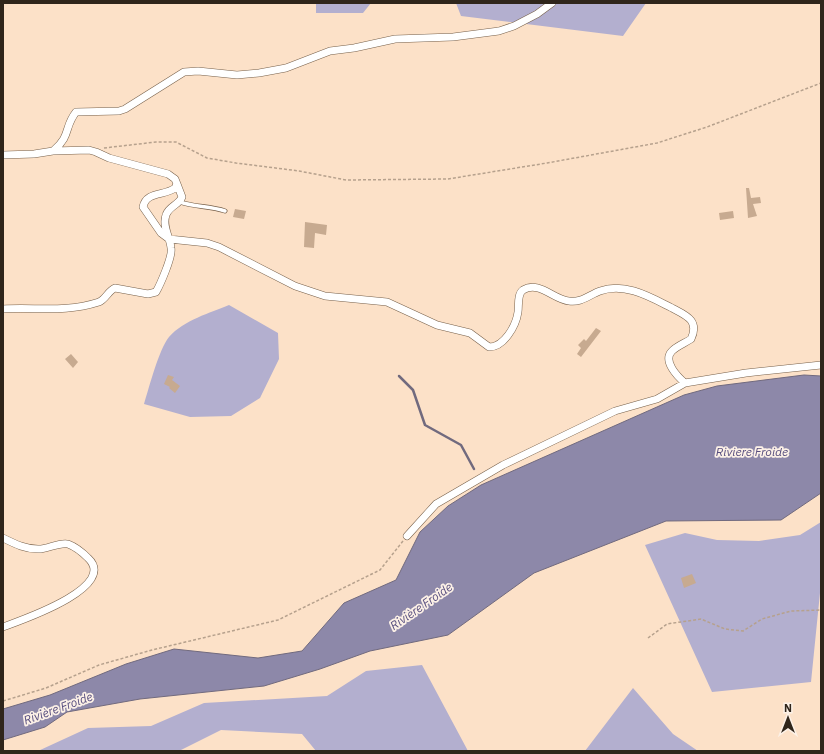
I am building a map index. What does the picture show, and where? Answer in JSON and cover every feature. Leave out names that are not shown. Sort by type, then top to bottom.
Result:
[{"type":"street","points":[[53,150],[62,144],[67,136],[71,120],[76,112],[125,109],[184,72],[198,70],[236,75],[259,73],[286,68],[330,51],[354,48],[395,39],[453,38],[499,31],[514,26],[537,14],[552,3]]},
{"type":"street","points":[[3,154],[34,154],[53,150],[96,152],[109,158],[168,174],[175,179],[182,196],[180,202],[170,208],[166,215],[165,224],[172,249],[158,288],[152,294],[115,288],[99,302],[71,308],[46,310],[3,309]]},
{"type":"street","points":[[177,184],[173,190],[149,196],[144,202],[143,207],[161,233],[168,239],[207,243],[219,247],[295,286],[325,296],[387,302],[437,326],[470,332],[489,347],[501,345],[508,336],[518,314],[520,293],[528,288],[545,290],[568,302],[578,301],[609,289],[632,290],[653,298],[686,314],[691,320],[693,329],[691,339],[673,349],[669,360],[676,375],[686,383]]},
{"type":"street","points":[[407,536],[436,504],[504,465],[615,411],[657,399],[686,383],[746,373],[821,365]]},
{"type":"street","points":[[3,538],[20,546],[39,549],[67,544],[80,550],[93,562],[95,573],[90,582],[59,604],[3,627]]},
{"type":"lane","points":[[180,202],[192,205],[209,206],[225,211]]},
{"type":"path","points":[[104,148],[156,142],[176,142],[207,158],[299,171],[346,180],[448,179],[547,164],[657,143],[707,127],[821,83]]},
{"type":"path","points":[[3,701],[46,688],[99,665],[152,650],[278,620],[380,570],[407,536]]},
{"type":"path","points":[[648,638],[667,624],[701,619],[725,629],[743,631],[762,619],[790,611],[821,610]]},
{"type":"shaded area","points":[[316,3],[371,3],[363,13],[316,13]]},
{"type":"shaded area","points":[[456,3],[646,3],[623,36],[461,16]]},
{"type":"shaded area","points":[[229,305],[278,333],[279,359],[260,398],[231,416],[190,417],[144,404],[158,359],[169,337],[182,326]]},
{"type":"shaded area","points":[[821,522],[821,583],[811,682],[712,692],[645,545],[685,533],[717,540],[759,541],[800,535]]},
{"type":"shaded area","points":[[422,665],[468,751],[316,751],[302,734],[221,730],[179,751],[38,751],[88,728],[151,726],[204,703],[327,696],[366,671]]},
{"type":"shaded area","points":[[633,688],[673,734],[698,751],[585,751]]},
{"type":"water","name":"Riviere Froide","points":[[804,375],[821,376],[821,493],[781,520],[666,521],[534,573],[448,635],[370,651],[320,669],[264,686],[140,699],[67,712],[45,727],[3,740],[3,709],[50,695],[126,664],[174,649],[258,658],[302,651],[344,603],[396,580],[420,532],[448,506],[481,485],[684,395],[717,386]]},
{"type":"building","points":[[746,188],[749,188],[751,198],[760,197],[761,203],[753,204],[757,216],[748,218]]},
{"type":"building","points":[[235,209],[246,211],[244,219],[233,217]]},
{"type":"building","points":[[733,211],[734,218],[720,220],[719,213]]},
{"type":"building","points":[[305,222],[327,225],[326,235],[315,233],[314,248],[304,247]]},
{"type":"building","points":[[596,328],[601,331],[581,357],[577,354],[581,348],[578,345],[584,339],[586,341]]},
{"type":"building","points":[[71,354],[78,362],[73,368],[65,359]]},
{"type":"building","points":[[168,375],[174,377],[172,380],[180,386],[175,393],[169,388],[170,387],[164,384]]},
{"type":"building","points":[[692,574],[696,583],[684,588],[681,578]]},
{"type":"waterway","points":[[399,376],[413,390],[425,425],[461,445],[474,469]]},
{"type":"water label","name":"Rivière Froide","points":[[421,606]]},
{"type":"water label","name":"Rivière Froide","points":[[58,708]]}]
